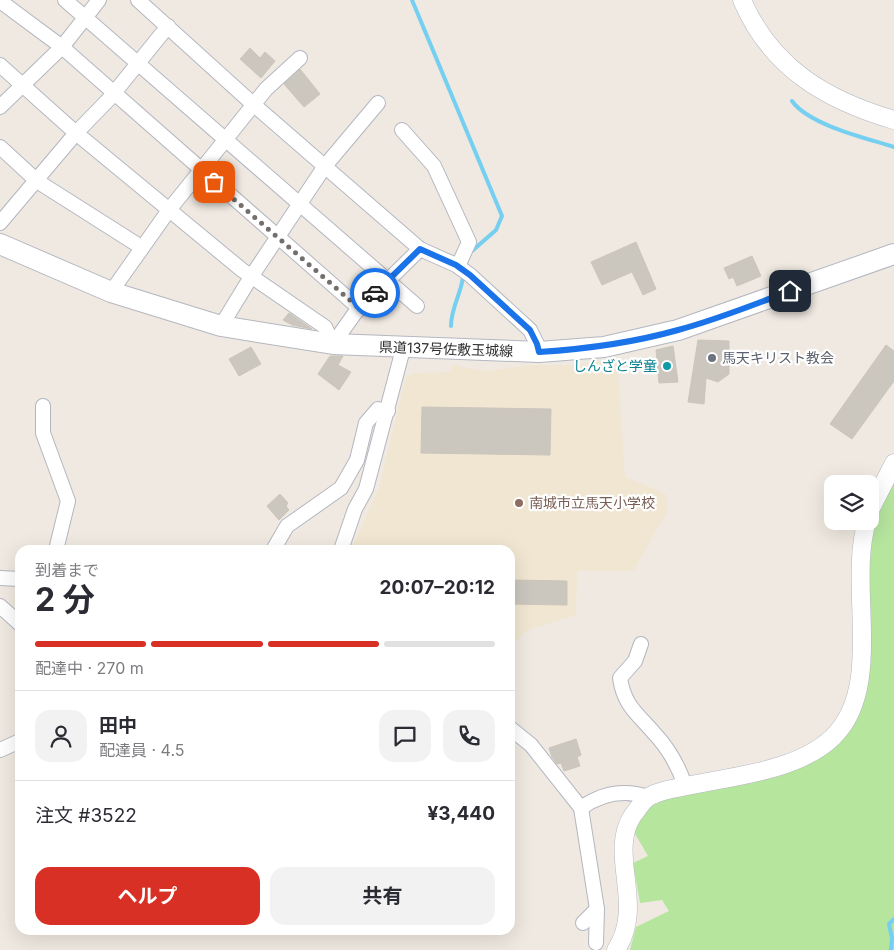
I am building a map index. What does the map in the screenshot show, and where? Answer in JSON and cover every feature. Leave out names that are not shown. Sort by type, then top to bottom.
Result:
[{"type":"main road","name":"県道137号佐敷玉城線","points":[[0,244],[111,292],[221,326],[333,344],[539,352],[604,347],[678,330],[894,254]]},
{"type":"street","points":[[65,0],[86,16],[225,141],[389,279],[417,306]]},
{"type":"street","points":[[0,107],[62,47],[99,0]]},
{"type":"street","points":[[138,0],[254,105],[420,249],[458,266],[530,330],[539,352]]},
{"type":"street","points":[[742,0],[757,27],[800,77],[837,100],[894,120]]},
{"type":"street","points":[[0,1],[62,47],[359,308]]},
{"type":"street","points":[[0,223],[76,133],[114,93],[168,26]]},
{"type":"street","points":[[111,292],[169,210],[266,88],[300,58]]},
{"type":"street","points":[[0,64],[76,133],[251,277],[325,327],[333,344],[359,308],[420,249]]},
{"type":"street","points":[[221,326],[251,277],[325,166],[378,103]]},
{"type":"street","points":[[402,130],[434,166],[469,242],[458,266]]},
{"type":"street","points":[[0,147],[37,180],[141,247]]},
{"type":"street","points":[[344,545],[355,509],[366,489],[403,348]]},
{"type":"street","points":[[43,406],[43,433],[68,502],[57,545]]},
{"type":"street","points":[[275,545],[287,526],[299,515],[341,488],[357,460],[366,423],[378,409],[388,410]]},
{"type":"street","points":[[879,492],[894,463]]},
{"type":"street","points":[[616,950],[624,936],[628,920],[624,839],[633,815],[648,797],[685,786],[778,766],[797,760],[832,738],[844,723],[856,696],[860,672],[860,585],[865,530]]},
{"type":"street","points":[[0,578],[15,579]]},
{"type":"street","points":[[0,606],[15,620]]},
{"type":"street","points":[[641,644],[635,662],[620,678],[621,686],[634,714],[666,748],[685,786]]},
{"type":"street","points":[[515,732],[531,745],[581,808],[597,909],[596,944]]},
{"type":"street","points":[[0,750],[15,743]]},
{"type":"street","points":[[581,808],[594,799],[623,792],[633,792],[648,797]]},
{"type":"street","points":[[583,923],[597,909]]},
{"type":"shaded area","name":"南城市立馬天小学校","points":[[617,359],[625,477],[666,494],[667,512],[633,571],[577,571],[576,615],[528,630],[515,642],[515,545],[353,545],[379,488],[406,377],[415,373],[451,372],[452,365],[484,371],[533,365],[579,365]]},
{"type":"green space","points":[[894,474],[894,950],[630,950],[636,927],[669,911],[662,900],[640,903],[633,863],[648,856],[634,832],[640,814],[670,795],[713,785],[724,788],[767,774],[855,716],[870,545],[873,530],[879,530],[879,507]]},
{"type":"building","points":[[250,48],[260,58],[265,52],[275,61],[261,78],[240,59]]},
{"type":"building","points":[[300,69],[320,94],[304,107],[284,84]]},
{"type":"building","points":[[636,242],[656,289],[643,295],[632,272],[602,285],[591,262]]},
{"type":"building","points":[[752,256],[761,276],[737,286],[733,277],[729,279],[724,268]]},
{"type":"building","points":[[289,313],[312,329],[292,325],[283,320]]},
{"type":"building","name":"馬天キリスト教会","points":[[698,340],[729,341],[729,374],[718,382],[706,378],[704,404],[688,402]]},
{"type":"building","points":[[886,345],[894,351],[894,381],[852,439],[830,424]]},
{"type":"building","name":"しんざと学童","points":[[673,346],[678,382],[659,383],[656,350]]},
{"type":"building","points":[[251,347],[261,364],[239,376],[229,359]]},
{"type":"building","points":[[330,356],[343,356],[338,365],[351,372],[339,390],[318,374]]},
{"type":"building","points":[[422,407],[551,409],[550,455],[421,453]]},
{"type":"building","points":[[280,494],[288,503],[286,506],[289,510],[279,520],[267,506]]},
{"type":"building","points":[[515,580],[567,581],[567,605],[515,604]]},
{"type":"building","points":[[576,739],[581,755],[577,757],[580,766],[564,771],[561,763],[557,764],[552,757],[549,748]]},
{"type":"waterway","points":[[412,0],[502,216],[496,230],[472,251]]},
{"type":"waterway","points":[[792,101],[811,117],[824,124],[894,147]]},
{"type":"waterway","points":[[451,326],[451,319],[463,277]]},
{"type":"waterway","points":[[891,950],[892,938],[889,924],[894,919]]},
{"type":"way so far","points":[[214,182],[359,308],[375,293]]},
{"type":"place","name":"馬天キリスト教会","points":[[712,358]]},
{"type":"place","name":"しんざと学童","points":[[667,366]]},
{"type":"place","name":"南城市立馬天小学校","points":[[519,503]]},
{"type":"route","points":[[375,293],[420,249],[456,265],[470,275],[530,330],[539,352],[604,347],[639,340],[702,323],[790,291]]}]
